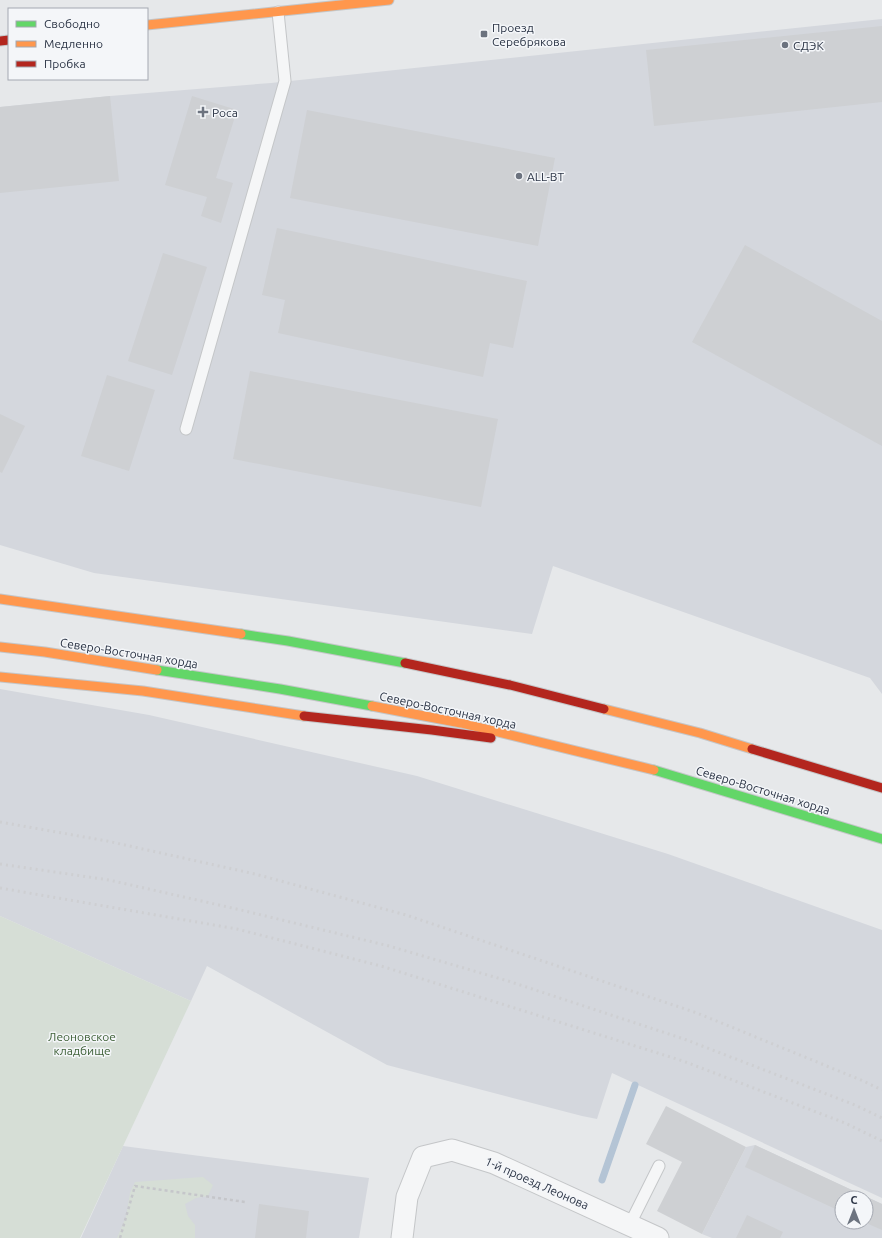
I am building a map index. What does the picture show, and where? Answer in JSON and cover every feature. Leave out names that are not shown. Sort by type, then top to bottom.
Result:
[{"type":"main road","points":[[148,25],[389,0]]},
{"type":"main road","points":[[0,599],[288,641],[510,685],[700,733],[882,788]]},
{"type":"main road","name":"Северо-Восточная хорда","points":[[0,647],[45,652],[280,689],[460,723],[577,750],[657,771],[882,839]]},
{"type":"main road","points":[[0,677],[143,691],[308,717],[432,730],[577,750]]},
{"type":"street","name":"1-й проезд Леонова","points":[[402,1238],[407,1197],[423,1158],[452,1150],[494,1162],[658,1238]]},
{"type":"lane","points":[[186,429],[285,81],[278,12]]},
{"type":"lane","points":[[630,1224],[659,1166]]},
{"type":"path","points":[[120,1238],[135,1186],[245,1202]]},
{"type":"shaded area","points":[[882,19],[882,694],[870,678],[553,566],[532,634],[94,573],[0,545],[0,107],[110,96],[271,83]]},
{"type":"shaded area","points":[[0,689],[149,715],[417,776],[668,854],[882,930],[882,1198],[874,1194],[874,1190],[865,1190],[612,1073],[597,1119],[582,1116],[387,1065],[207,966],[191,1001],[0,916]]},
{"type":"shaded area","points":[[755,1145],[852,1190],[834,1190],[834,1230],[874,1230],[874,1200],[882,1204],[882,1238],[712,1238],[702,1234],[746,1147]]},
{"type":"shaded area","points":[[123,1146],[369,1178],[359,1238],[81,1238]]},
{"type":"green space","name":"Леоновское кладбище","points":[[0,916],[191,1001],[80,1238],[0,1238]]},
{"type":"green space","points":[[203,1177],[213,1185],[208,1196],[196,1198],[185,1204],[188,1216],[195,1225],[195,1238],[117,1238],[126,1217],[130,1193],[135,1182]]},
{"type":"building","points":[[882,26],[882,102],[654,126],[646,50]]},
{"type":"building","points":[[110,96],[119,181],[0,193],[0,107]]},
{"type":"building","points":[[192,96],[237,110],[216,178],[233,183],[221,223],[201,216],[207,197],[165,185]]},
{"type":"building","points":[[307,110],[555,158],[538,246],[290,198]]},
{"type":"building","points":[[277,228],[527,281],[513,348],[490,343],[483,377],[278,333],[285,300],[262,295]]},
{"type":"building","points":[[745,245],[882,321],[882,446],[692,342]]},
{"type":"building","points":[[163,253],[207,267],[172,375],[128,361]]},
{"type":"building","points":[[250,371],[498,419],[481,507],[233,459]]},
{"type":"building","points":[[107,375],[155,390],[129,471],[81,456]]},
{"type":"building","points":[[0,414],[25,426],[2,473],[0,472]]},
{"type":"building","points":[[666,1106],[746,1147],[702,1234],[657,1211],[682,1162],[646,1144]]},
{"type":"building","points":[[755,1145],[852,1190],[834,1190],[834,1208],[745,1167]]},
{"type":"building","points":[[874,1200],[882,1204],[882,1230],[874,1226]]},
{"type":"building","points":[[259,1204],[309,1211],[306,1238],[255,1238]]},
{"type":"building","points":[[747,1215],[783,1232],[780,1238],[736,1238]]},
{"type":"waterway","points":[[602,1180],[635,1085]]},
{"type":"railway","points":[[0,822],[107,841],[255,874],[406,915],[697,1013],[882,1090]]},
{"type":"railway","points":[[0,864],[109,880],[389,946],[508,981],[684,1039],[855,1105],[882,1118]]},
{"type":"railway","points":[[0,888],[237,929],[381,966],[683,1061],[845,1123],[882,1141]]},
{"type":"traffic: fast","points":[[241,634],[288,641],[405,663]]},
{"type":"traffic: fast","points":[[157,670],[280,689],[372,706]]},
{"type":"traffic: fast","points":[[654,770],[882,839]]},
{"type":"traffic: slow","points":[[148,25],[389,0]]},
{"type":"traffic: slow","points":[[0,599],[241,634]]},
{"type":"traffic: slow","points":[[0,647],[45,652],[157,670]]},
{"type":"traffic: slow","points":[[0,677],[143,691],[304,716]]},
{"type":"traffic: slow","points":[[372,706],[461,723],[654,770]]},
{"type":"traffic: slow","points":[[604,709],[700,733],[752,749]]},
{"type":"traffic: jam","points":[[0,41],[8,40]]},
{"type":"traffic: jam","points":[[405,663],[510,685],[604,709]]},
{"type":"traffic: jam","points":[[304,716],[491,738]]},
{"type":"traffic: jam","points":[[752,749],[882,788]]},
{"type":"place","name":"Проезд Серебрякова","points":[[484,34]]},
{"type":"place","name":"СДЭК","points":[[785,45]]},
{"type":"place","name":"Роса","points":[[203,112]]},
{"type":"place","name":"ALL-BT","points":[[519,176]]}]
